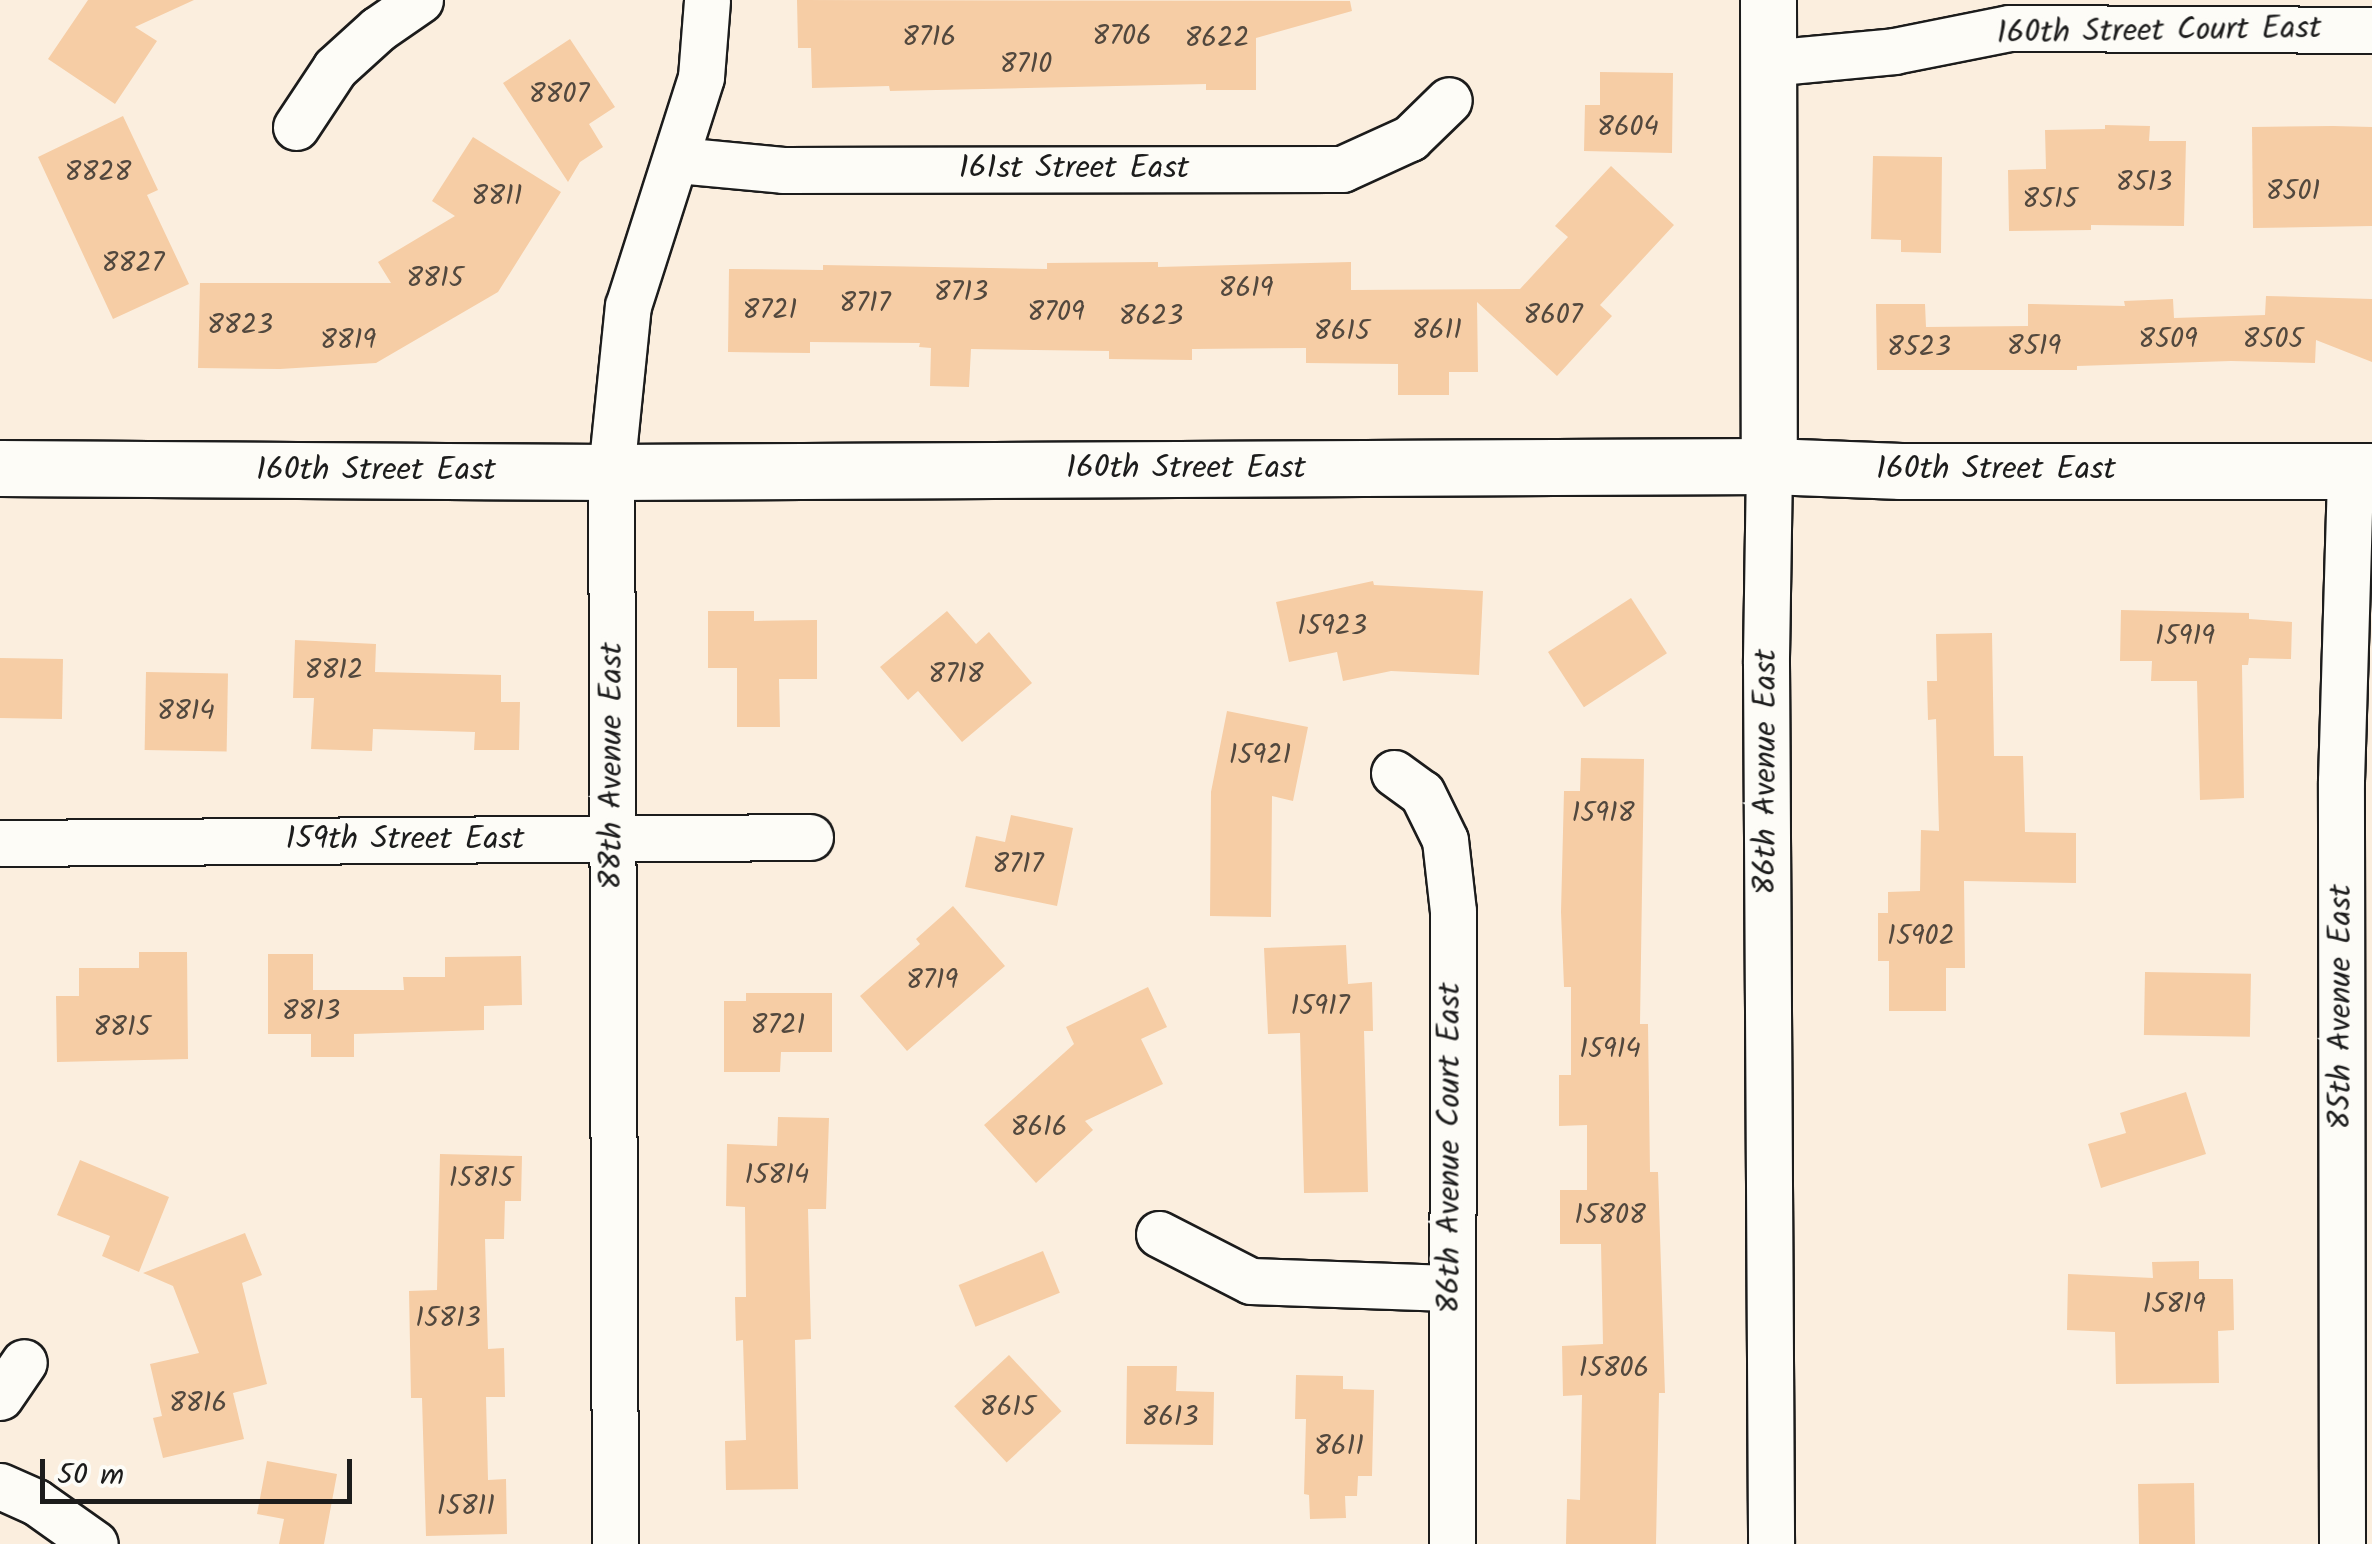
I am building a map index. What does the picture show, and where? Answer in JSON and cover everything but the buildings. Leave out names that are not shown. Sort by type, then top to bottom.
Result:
[{"type":"main road","name":"86th Avenue East","points":[[1768,0],[1770,466]]},
{"type":"main road","name":"160th Street East","points":[[0,468],[611,472],[1770,466],[2361,471]]},
{"type":"street","points":[[296,127],[335,68],[378,29],[420,0]]},
{"type":"street","name":"88th Avenue East","points":[[615,1544],[616,838],[611,472],[628,306],[678,160],[701,77],[707,0]]},
{"type":"street","name":"160th Street Court East","points":[[1768,64],[1894,51],[2009,28],[2372,30]]},
{"type":"street","name":"161st Street East","points":[[678,160],[782,170],[1342,168],[1410,138],[1449,100]]},
{"type":"street","name":"86th Avenue East","points":[[1770,466],[1766,683],[1771,1544]]},
{"type":"street","name":"85th Avenue East","points":[[2342,1544],[2341,781],[2361,471]]},
{"type":"street","name":"86th Avenue Court East","points":[[1394,774],[1422,793],[1446,840],[1452,911],[1449,1288],[1452,1544]]},
{"type":"street","name":"159th Street East","points":[[0,843],[810,838]]},
{"type":"street","points":[[1159,1234],[1251,1282],[1449,1288]]},
{"type":"street","points":[[0,1486],[36,1502],[95,1544]]}]
